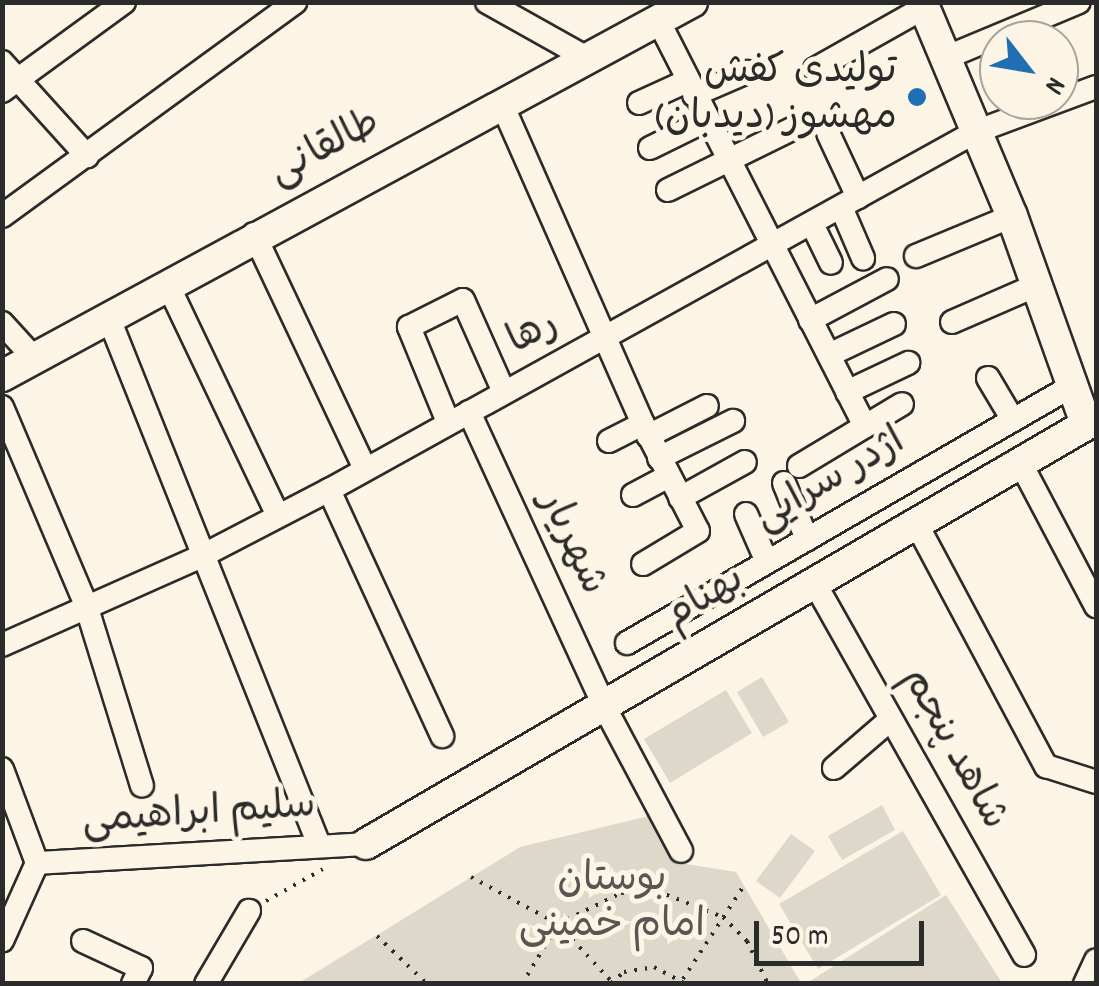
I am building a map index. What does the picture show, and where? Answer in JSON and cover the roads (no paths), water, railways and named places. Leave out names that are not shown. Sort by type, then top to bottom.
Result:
[{"type":"street","points":[[10,86],[124,2]]},
{"type":"street","points":[[2,216],[295,2]]},
{"type":"street","name":"طالقانی","points":[[2,376],[254,234],[692,2]]},
{"type":"street","points":[[945,58],[1079,2]]},
{"type":"street","points":[[496,5],[585,57]]},
{"type":"street","points":[[815,69],[924,5],[1012,216],[1072,386],[1091,421]]},
{"type":"street","points":[[658,20],[865,426]]},
{"type":"street","points":[[2,62],[10,86],[87,156]]},
{"type":"street","points":[[639,102],[747,72]]},
{"type":"street","name":"رها","points":[[2,645],[202,556],[329,490],[774,249],[975,132],[1096,87]]},
{"type":"street","points":[[501,102],[610,338],[645,430],[698,531],[643,564]]},
{"type":"street","points":[[650,148],[707,120]]},
{"type":"street","points":[[668,190],[794,128]]},
{"type":"street","points":[[828,134],[863,258]]},
{"type":"street","points":[[916,256],[1012,216]]},
{"type":"street","points":[[812,224],[832,263]]},
{"type":"street","points":[[254,234],[365,469]]},
{"type":"street","points":[[810,320],[887,279]]},
{"type":"street","points":[[168,283],[277,514]]},
{"type":"street","points":[[952,322],[1036,285]]},
{"type":"street","name":"شهریار","points":[[504,392],[463,300],[410,327],[681,851]]},
{"type":"street","points":[[108,316],[320,845]]},
{"type":"street","points":[[2,322],[34,358]]},
{"type":"street","points":[[828,355],[894,324]]},
{"type":"street","points":[[847,392],[908,363]]},
{"type":"street","points":[[988,378],[1013,420]]},
{"type":"street","name":"اژدر سرایی","points":[[626,643],[1072,386]]},
{"type":"street","points":[[807,539],[791,474],[902,404]]},
{"type":"street","points":[[609,441],[707,406]]},
{"type":"street","points":[[2,407],[86,605],[142,786]]},
{"type":"street","points":[[633,494],[664,467],[733,420]]},
{"type":"street","name":"بهنام","points":[[366,844],[1091,421]]},
{"type":"street","points":[[680,498],[744,462]]},
{"type":"street","points":[[1020,462],[1096,606]]},
{"type":"street","points":[[329,490],[442,736]]},
{"type":"street","points":[[746,514],[767,562]]},
{"type":"street","points":[[916,523],[1046,766],[1096,782]]},
{"type":"street","name":"شاهد پنجم","points":[[814,582],[1024,955]]},
{"type":"street","points":[[834,768],[891,719]]},
{"type":"street","points":[[2,769],[37,869],[2,941]]},
{"type":"street","name":"سلیم ابراهیمی","points":[[37,869],[366,844]]},
{"type":"street","points":[[206,984],[249,911]]},
{"type":"street","points":[[84,941],[141,968],[134,984]]},
{"type":"street","points":[[1085,984],[1096,960]]},
{"type":"place","name":"تولیدی کفش مهشوز (دیدبان)","points":[[917,97]]},
{"type":"park label","name":"بوستان امام خمینی","points":[[612,905]]}]
